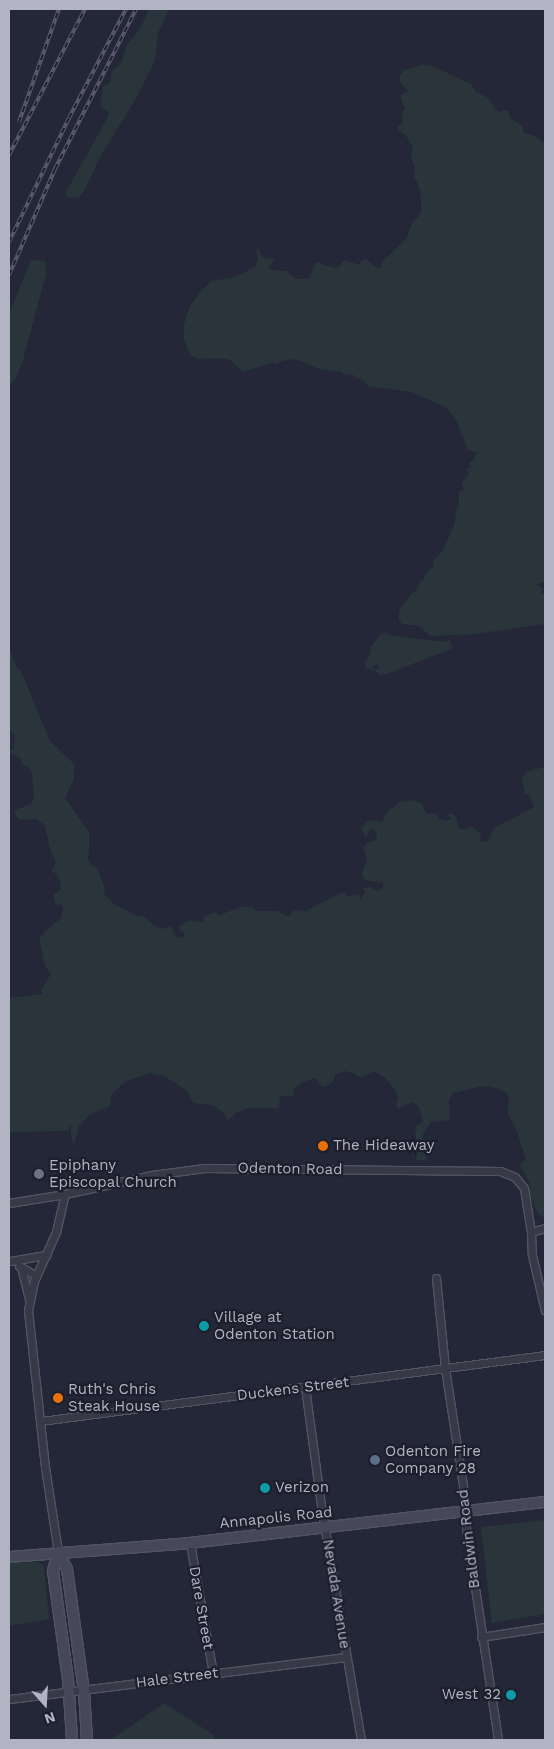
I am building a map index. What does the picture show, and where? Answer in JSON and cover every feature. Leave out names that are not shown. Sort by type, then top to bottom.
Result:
[{"type":"main road","name":"Annapolis Road","points":[[9,1557],[190,1543],[545,1502]]},
{"type":"main road","points":[[58,1552],[67,1569],[84,1691],[87,1740]]},
{"type":"main road","points":[[58,1552],[53,1571],[70,1692],[72,1740]]},
{"type":"street","name":"Odenton Road","points":[[9,1203],[65,1194],[152,1175],[205,1168],[500,1172],[515,1177],[524,1188],[531,1232],[533,1263],[545,1312]]},
{"type":"street","points":[[29,1300],[36,1276],[56,1232],[65,1194]]},
{"type":"street","points":[[531,1232],[545,1228]]},
{"type":"street","points":[[10,1261],[46,1255]]},
{"type":"street","points":[[10,1261],[36,1276]]},
{"type":"street","points":[[21,1267],[29,1300],[32,1353],[45,1467],[58,1552]]},
{"type":"street","name":"Baldwin Road","points":[[436,1278],[445,1368],[466,1511],[481,1637],[498,1740]]},
{"type":"street","name":"Duckens Street","points":[[41,1420],[545,1355]]},
{"type":"street","name":"Nevada Avenue","points":[[305,1387],[321,1506],[361,1740]]},
{"type":"street","name":"Dare Street","points":[[190,1543],[213,1674]]},
{"type":"street","points":[[481,1637],[545,1627]]},
{"type":"street","name":"Hale Street","points":[[9,1699],[346,1657]]},
{"type":"shaded area","points":[[149,9],[169,9],[158,33],[155,61],[137,97],[100,157],[84,191],[78,198],[67,197],[66,192],[109,113],[100,105],[103,86],[110,83],[112,71],[121,63],[127,45],[140,29]]},
{"type":"shaded area","points":[[423,65],[433,66],[472,85],[476,92],[487,97],[499,113],[503,110],[508,111],[511,119],[523,126],[523,132],[545,143],[545,582],[536,584],[543,589],[541,593],[545,594],[545,624],[476,634],[431,636],[419,626],[402,624],[399,620],[399,611],[411,594],[417,590],[421,580],[425,579],[424,576],[433,567],[433,561],[443,551],[454,525],[459,505],[459,491],[464,491],[462,483],[469,474],[466,468],[471,468],[469,463],[474,459],[477,452],[468,450],[456,419],[446,407],[411,392],[368,386],[364,380],[361,382],[361,378],[358,379],[352,374],[344,375],[342,372],[319,369],[295,359],[281,361],[277,364],[271,363],[243,372],[230,360],[220,358],[198,359],[190,355],[184,339],[184,324],[190,306],[202,290],[212,281],[235,277],[255,267],[258,260],[256,249],[258,249],[263,258],[275,260],[269,267],[272,270],[287,271],[291,276],[298,279],[309,278],[316,262],[334,268],[338,267],[345,260],[359,265],[362,260],[366,259],[376,268],[381,268],[382,262],[407,238],[412,223],[421,213],[421,196],[414,177],[415,168],[411,157],[413,147],[405,134],[399,131],[397,126],[403,124],[402,113],[405,108],[401,99],[402,94],[408,91],[401,83],[399,76],[406,69]]},
{"type":"shaded area","points":[[31,260],[45,261],[46,274],[23,360],[16,378],[9,386],[9,314]]},
{"type":"shaded area","points":[[386,633],[393,636],[445,642],[450,640],[453,648],[387,674],[379,675],[374,669],[380,669],[377,664],[372,667],[373,670],[371,671],[370,667],[366,670],[365,662],[370,654],[371,647],[381,634]]},
{"type":"shaded area","points":[[9,647],[50,741],[74,764],[74,779],[65,798],[89,832],[89,854],[87,855],[90,865],[97,868],[105,889],[104,894],[114,904],[135,915],[144,916],[153,925],[163,929],[171,926],[177,938],[184,937],[185,933],[180,931],[179,927],[188,921],[203,922],[204,916],[217,912],[217,915],[220,915],[240,907],[253,907],[256,911],[278,911],[285,916],[290,916],[293,910],[306,911],[341,893],[345,893],[346,897],[359,894],[360,900],[365,892],[363,888],[371,887],[377,891],[383,889],[383,883],[365,880],[362,875],[367,858],[363,848],[367,843],[376,840],[377,834],[374,829],[370,829],[366,838],[361,829],[367,822],[373,820],[382,823],[386,813],[400,802],[413,800],[422,804],[427,814],[436,813],[439,819],[446,821],[451,819],[448,816],[450,813],[456,816],[459,829],[466,829],[470,825],[481,834],[480,842],[487,842],[494,828],[534,807],[530,795],[525,794],[522,778],[528,771],[545,767],[545,1219],[537,1212],[528,1191],[530,1188],[529,1182],[520,1165],[526,1159],[515,1126],[507,1113],[509,1099],[507,1093],[493,1087],[482,1086],[453,1093],[449,1101],[450,1120],[431,1122],[423,1134],[422,1150],[428,1161],[416,1160],[415,1127],[423,1122],[419,1106],[412,1102],[398,1109],[396,1105],[398,1097],[396,1091],[385,1078],[374,1071],[361,1078],[345,1071],[335,1075],[334,1080],[329,1085],[322,1087],[315,1078],[301,1083],[294,1089],[293,1096],[280,1096],[279,1108],[249,1108],[237,1112],[228,1120],[213,1105],[193,1103],[189,1093],[177,1084],[164,1076],[150,1073],[125,1082],[112,1094],[110,1106],[90,1114],[79,1126],[73,1148],[70,1122],[69,1131],[9,1132],[9,998],[43,994],[41,990],[51,974],[45,966],[39,936],[44,935],[44,932],[61,918],[63,906],[55,903],[54,895],[60,890],[61,885],[58,875],[51,871],[56,862],[50,849],[45,826],[37,819],[20,820],[14,813],[17,809],[29,805],[34,799],[32,773],[28,767],[22,764],[21,759],[9,752],[14,748],[15,735],[9,730]]},
{"type":"shaded area","points":[[545,1520],[545,1614],[492,1623],[481,1527]]},
{"type":"shaded area","points":[[37,1561],[44,1566],[49,1619],[9,1626],[9,1564]]},
{"type":"shaded area","points":[[164,1703],[214,1735],[215,1740],[111,1740]]},
{"type":"railway","points":[[19,122],[59,9]]},
{"type":"railway","points":[[9,155],[85,9]]},
{"type":"railway","points":[[9,242],[69,118],[126,9]]},
{"type":"railway","points":[[9,275],[55,169],[136,9]]},
{"type":"place","name":"The Hideaway","points":[[323,1146]]},
{"type":"place","name":"Epiphany Episcopal Church","points":[[39,1174]]},
{"type":"place","name":"Village at Odenton Station","points":[[204,1326]]},
{"type":"place","name":"Ruth's Chris Steak House","points":[[58,1398]]},
{"type":"place","name":"Odenton Fire Company 28","points":[[375,1460]]},
{"type":"place","name":"Verizon","points":[[265,1488]]},
{"type":"place","name":"West 32","points":[[511,1695]]}]
